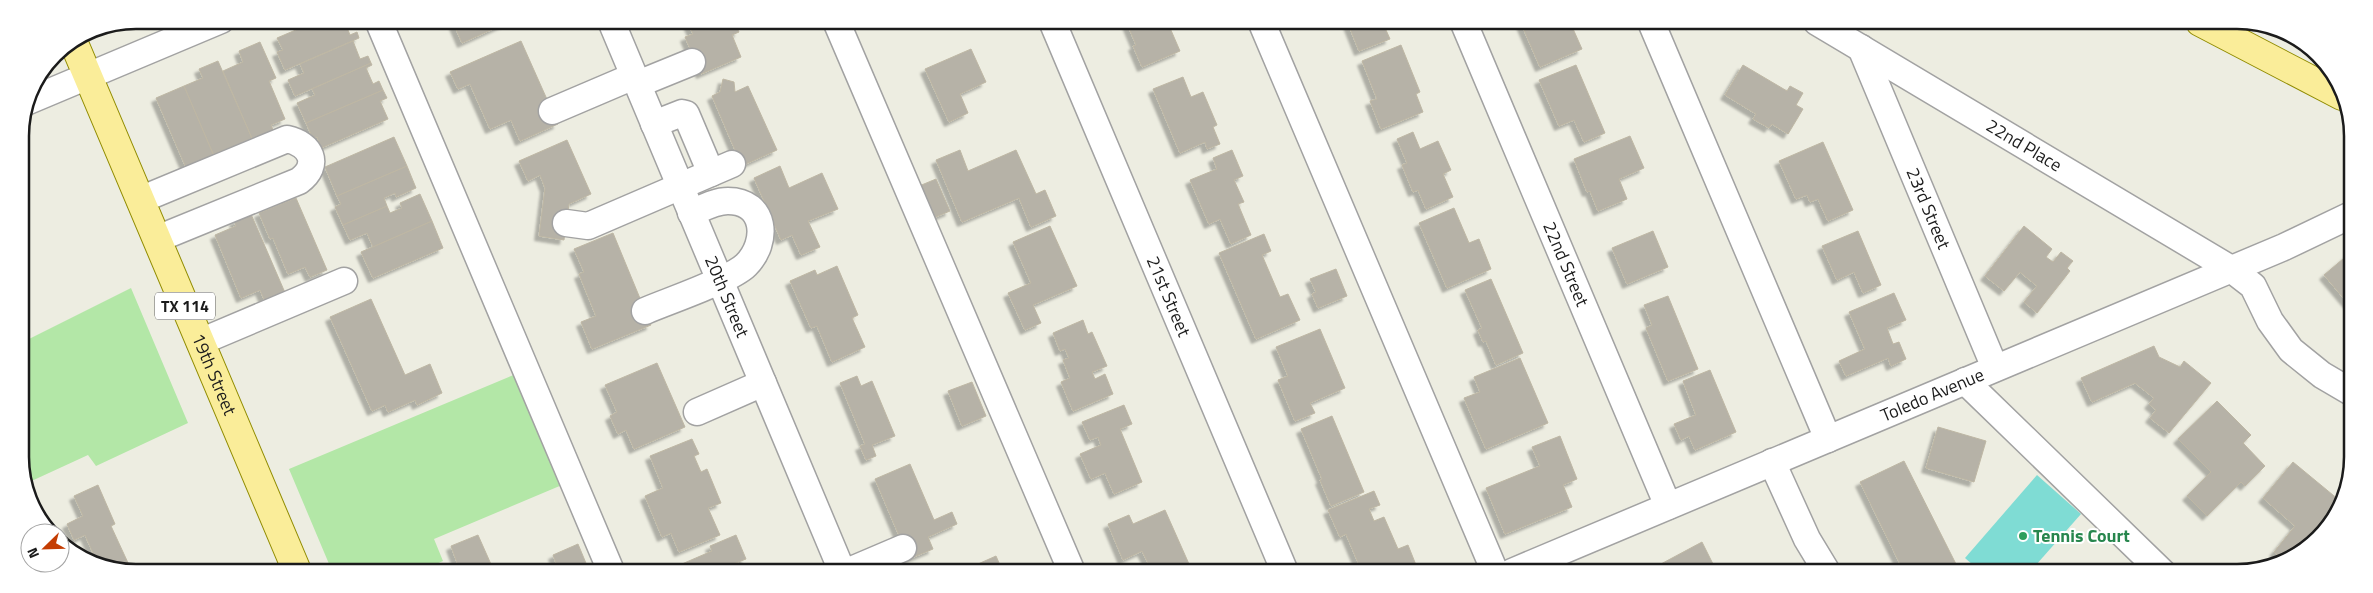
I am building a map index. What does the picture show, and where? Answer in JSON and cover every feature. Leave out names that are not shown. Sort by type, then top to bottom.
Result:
[{"type":"main road","points":[[2213,29],[2335,92]]},
{"type":"main road","name":"19th Street","points":[[76,47],[294,564]]},
{"type":"street","points":[[36,98],[200,29]]},
{"type":"street","points":[[382,29],[608,564]]},
{"type":"street","name":"20th Street","points":[[615,29],[839,564]]},
{"type":"street","points":[[839,29],[1069,564]]},
{"type":"street","name":"21st Street","points":[[1055,29],[1282,564]]},
{"type":"street","points":[[1264,29],[1492,564]]},
{"type":"street","name":"22nd Street","points":[[1466,29],[1668,506]]},
{"type":"street","points":[[1653,29],[1828,439]]},
{"type":"street","name":"22nd Place","points":[[1829,29],[2232,268]]},
{"type":"street","name":"23rd Street","points":[[1861,48],[1995,368]]},
{"type":"street","points":[[552,111],[636,80],[692,62]]},
{"type":"street","points":[[566,223],[588,226],[722,169],[686,114],[682,113],[654,124]]},
{"type":"street","points":[[140,200],[287,139],[294,140],[306,149],[311,158],[311,169],[308,174],[295,182],[157,240]]},
{"type":"street","points":[[646,311],[720,280],[746,265],[760,245],[761,228],[755,214],[746,206],[729,201],[717,202],[691,213]]},
{"type":"street","name":"Toledo Avenue","points":[[1531,564],[2232,268],[2344,218]]},
{"type":"street","points":[[2232,268],[2253,286],[2270,321],[2291,350],[2322,375],[2344,388]]},
{"type":"street","points":[[200,342],[344,281]]},
{"type":"street","points":[[1965,381],[2154,564]]},
{"type":"street","points":[[697,412],[763,383]]},
{"type":"street","points":[[1772,462],[1807,539],[1822,564]]},
{"type":"street","points":[[865,564],[903,548]]},
{"type":"green space","points":[[131,288],[188,423],[96,466],[88,455],[32,481],[29,464],[29,339]]},
{"type":"green space","points":[[516,374],[562,485],[434,539],[443,561],[436,564],[329,564],[289,469]]},
{"type":"shaded area","name":"Tennis Court","points":[[2037,475],[2081,514],[2037,564],[1972,564],[1965,558]]},
{"type":"building","points":[[298,29],[348,29],[350,35],[357,32],[359,38],[285,70],[277,52],[283,50],[277,38]]},
{"type":"building","points":[[456,29],[493,29],[462,43]]},
{"type":"building","points":[[691,29],[738,29],[739,32],[732,35],[741,57],[701,74],[685,37],[693,34]]},
{"type":"building","points":[[1129,29],[1170,29],[1180,51],[1142,67],[1133,46],[1136,45]]},
{"type":"building","points":[[1350,29],[1386,29],[1390,39],[1359,51]]},
{"type":"building","points":[[1523,29],[1573,29],[1582,49],[1540,67]]},
{"type":"building","points":[[353,41],[360,59],[368,56],[371,63],[295,96],[288,80],[304,73],[300,64]]},
{"type":"building","points":[[521,41],[558,124],[520,141],[511,120],[490,129],[470,84],[458,89],[450,72]]},
{"type":"building","points":[[260,42],[276,78],[269,81],[285,119],[271,125],[275,135],[254,143],[223,71],[243,62],[239,51]]},
{"type":"building","points":[[1401,45],[1420,92],[1416,94],[1423,112],[1381,129],[1370,101],[1377,99],[1362,61]]},
{"type":"building","points":[[971,49],[986,82],[960,94],[968,113],[949,122],[925,69]]},
{"type":"building","points":[[218,61],[254,143],[234,152],[232,147],[213,154],[184,86],[203,78],[199,69]]},
{"type":"building","points":[[371,63],[372,65],[366,68],[373,84],[379,81],[383,90],[306,123],[297,103],[315,95],[312,89]]},
{"type":"building","points":[[1576,65],[1605,133],[1584,142],[1574,120],[1559,126],[1539,80]]},
{"type":"building","points":[[1743,65],[1787,91],[1790,86],[1803,93],[1796,105],[1803,109],[1788,134],[1772,124],[1769,128],[1753,119],[1756,114],[1725,95]]},
{"type":"building","points":[[1183,77],[1191,97],[1203,92],[1217,125],[1213,127],[1220,144],[1207,149],[1205,142],[1180,153],[1153,89]]},
{"type":"building","points":[[723,79],[734,82],[735,92],[748,86],[777,150],[739,167],[731,152],[735,150],[712,96],[720,92]]},
{"type":"building","points":[[184,86],[215,158],[187,170],[156,98]]},
{"type":"building","points":[[383,90],[387,98],[380,101],[388,119],[321,148],[317,137],[313,139],[306,123]]},
{"type":"building","points":[[1413,132],[1420,149],[1438,141],[1451,170],[1443,174],[1453,197],[1426,209],[1418,190],[1413,192],[1402,165],[1407,163],[1397,139]]},
{"type":"building","points":[[1630,136],[1644,168],[1619,179],[1627,199],[1598,211],[1590,191],[1587,192],[1574,159]]},
{"type":"building","points":[[394,137],[407,166],[337,196],[325,167]]},
{"type":"building","points":[[567,140],[591,194],[569,204],[564,240],[539,236],[545,188],[540,175],[528,181],[519,161]]},
{"type":"building","points":[[1823,142],[1853,210],[1828,221],[1818,199],[1810,202],[1807,195],[1796,199],[1779,161]]},
{"type":"building","points":[[960,150],[968,171],[1016,150],[1036,194],[1045,190],[1056,216],[1031,227],[1019,198],[962,222],[936,160]]},
{"type":"building","points":[[1232,150],[1243,176],[1234,180],[1244,202],[1238,204],[1251,235],[1231,244],[1220,219],[1209,224],[1190,180],[1217,169],[1213,158]]},
{"type":"building","points":[[407,166],[416,188],[396,197],[395,193],[384,198],[387,206],[343,225],[335,207],[341,204],[337,196]]},
{"type":"building","points":[[780,166],[789,188],[822,173],[838,209],[808,221],[820,247],[801,255],[792,235],[781,240],[754,178]]},
{"type":"building","points":[[936,179],[950,211],[926,221],[912,189]]},
{"type":"building","points":[[420,194],[432,221],[373,247],[367,233],[350,240],[343,225],[387,206],[390,213],[402,208],[400,203]]},
{"type":"building","points":[[296,198],[327,270],[310,277],[305,267],[288,274],[273,238],[270,239],[259,213]]},
{"type":"building","points":[[1454,208],[1469,243],[1479,239],[1491,269],[1447,288],[1419,223]]},
{"type":"building","points":[[251,214],[286,295],[266,304],[260,290],[241,298],[215,235],[236,226],[234,221]]},
{"type":"building","points":[[432,221],[443,248],[373,278],[361,252]]},
{"type":"building","points":[[1050,226],[1077,286],[1033,305],[1041,323],[1025,330],[1008,293],[1031,283],[1013,242]]},
{"type":"building","points":[[2024,226],[2052,249],[2046,257],[2053,262],[2061,252],[2073,261],[2067,268],[2070,271],[2037,313],[2024,302],[2037,286],[2020,272],[2004,291],[1985,276]]},
{"type":"building","points":[[1653,231],[1668,267],[1627,284],[1612,248]]},
{"type":"building","points":[[1858,231],[1881,285],[1863,293],[1854,272],[1837,280],[1822,246]]},
{"type":"building","points":[[613,233],[651,325],[592,349],[581,322],[596,316],[579,274],[584,272],[574,249]]},
{"type":"building","points":[[1264,234],[1271,251],[1262,255],[1280,297],[1288,294],[1300,320],[1256,339],[1219,253]]},
{"type":"building","points":[[2344,258],[2344,299],[2324,275]]},
{"type":"building","points":[[837,266],[858,315],[852,318],[865,347],[832,362],[817,326],[811,328],[790,281],[815,270],[817,275]]},
{"type":"building","points":[[1336,269],[1347,296],[1318,308],[1312,294],[1316,292],[1310,279]]},
{"type":"building","points":[[1491,279],[1523,353],[1496,365],[1486,341],[1483,342],[1478,330],[1482,328],[1465,290]]},
{"type":"building","points":[[1894,293],[1906,320],[1887,328],[1893,344],[1899,342],[1906,359],[1891,366],[1888,358],[1846,376],[1839,361],[1865,349],[1849,312]]},
{"type":"building","points":[[1668,296],[1698,369],[1668,381],[1646,328],[1652,325],[1644,305]]},
{"type":"building","points":[[371,299],[405,375],[430,364],[442,393],[417,405],[415,400],[388,412],[385,405],[372,411],[330,317]]},
{"type":"building","points":[[1083,320],[1088,334],[1092,332],[1107,366],[1092,372],[1095,379],[1105,374],[1113,394],[1073,411],[1061,382],[1070,378],[1063,360],[1069,358],[1065,349],[1060,351],[1053,333]]},
{"type":"building","points":[[1320,329],[1345,388],[1310,403],[1315,413],[1295,421],[1278,380],[1288,376],[1276,347]]},
{"type":"building","points":[[2154,346],[2159,357],[2180,367],[2184,361],[2211,383],[2169,433],[2150,418],[2156,410],[2149,404],[2154,398],[2135,383],[2092,402],[2081,378]]},
{"type":"building","points":[[1520,358],[1548,423],[1486,449],[1464,398],[1480,392],[1474,377]]},
{"type":"building","points":[[657,363],[685,427],[634,449],[626,430],[618,434],[610,416],[617,412],[605,385]]},
{"type":"building","points":[[1710,370],[1736,432],[1695,450],[1689,436],[1681,440],[1674,424],[1696,415],[1683,381]]},
{"type":"building","points":[[857,376],[861,386],[872,381],[895,436],[872,445],[876,456],[866,460],[860,446],[865,444],[840,383]]},
{"type":"building","points":[[972,382],[986,416],[962,426],[948,391]]},
{"type":"building","points":[[2217,401],[2251,435],[2243,443],[2265,466],[2245,486],[2241,482],[2207,516],[2187,496],[2211,472],[2178,439]]},
{"type":"building","points":[[1124,405],[1132,424],[1120,429],[1142,482],[1114,494],[1105,473],[1091,479],[1080,454],[1101,445],[1098,437],[1090,440],[1082,422]]},
{"type":"building","points":[[1332,416],[1364,492],[1331,506],[1301,429]]},
{"type":"building","points":[[1938,427],[1986,441],[1974,482],[1926,468]]},
{"type":"building","points":[[1560,436],[1577,479],[1563,485],[1572,507],[1505,534],[1486,488],[1540,466],[1532,447]]},
{"type":"building","points":[[692,439],[699,454],[694,456],[701,472],[707,469],[721,503],[708,508],[720,535],[679,552],[671,533],[662,537],[645,496],[663,488],[650,456]]},
{"type":"building","points":[[1904,461],[1956,564],[1900,564],[1860,482]]},
{"type":"building","points":[[2293,462],[2336,498],[2330,511],[2313,533],[2297,546],[2278,556],[2274,552],[2295,526],[2263,498]]},
{"type":"building","points":[[910,464],[934,520],[952,512],[957,524],[928,537],[933,549],[909,559],[875,479]]},
{"type":"building","points":[[98,485],[115,524],[111,526],[129,564],[101,559],[91,554],[93,553],[85,535],[74,540],[69,523],[83,516],[74,496]]},
{"type":"building","points":[[1374,491],[1380,505],[1369,509],[1374,521],[1384,517],[1398,549],[1408,545],[1416,564],[1359,564],[1346,534],[1340,537],[1328,510]]},
{"type":"building","points":[[1165,510],[1189,564],[1146,564],[1148,563],[1142,551],[1123,560],[1108,524],[1129,515],[1133,524]]},
{"type":"building","points":[[478,535],[491,564],[457,564],[451,546]]},
{"type":"building","points":[[736,535],[746,559],[733,564],[682,564],[712,551],[710,546]]},
{"type":"building","points":[[1702,542],[1713,564],[1661,564]]},
{"type":"building","points":[[578,544],[586,564],[556,564],[553,555]]},
{"type":"building","points":[[996,556],[1000,564],[978,564]]},
{"type":"place","name":"Tennis Court","points":[[2023,536]]}]
